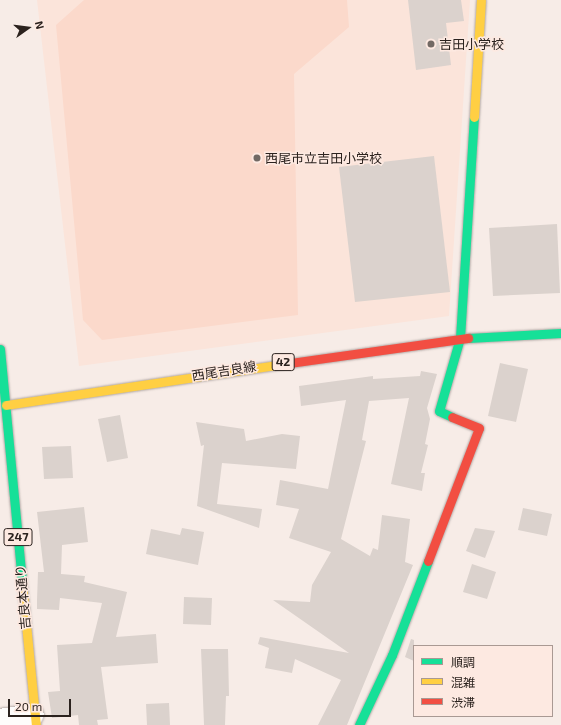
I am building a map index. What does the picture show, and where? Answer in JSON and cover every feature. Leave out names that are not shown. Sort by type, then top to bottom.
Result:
[{"type":"main road","points":[[359,725],[392,655],[479,428],[440,411],[460,338],[481,0]]},
{"type":"main road","name":"西尾吉良線","points":[[3,406],[460,338],[561,333]]},
{"type":"main road","name":"吉良本通り","points":[[0,349],[3,406],[35,720]]},
{"type":"street","points":[[0,720],[35,720]]},
{"type":"shaded area","name":"西尾市立吉田小学校","points":[[37,0],[470,0],[449,316],[79,366]]},
{"type":"shaded area","points":[[84,0],[347,0],[349,27],[294,74],[298,315],[102,340],[83,320],[56,25]]},
{"type":"building","name":"吉田小学校","points":[[408,0],[461,0],[464,21],[446,23],[451,65],[416,70]]},
{"type":"building","points":[[434,156],[450,292],[355,302],[339,167]]},
{"type":"building","points":[[557,224],[560,293],[493,296],[489,228]]},
{"type":"building","points":[[500,363],[528,369],[516,422],[488,416]]},
{"type":"building","points":[[421,371],[437,374],[427,408],[430,419],[425,444],[428,445],[421,473],[425,473],[422,491],[391,484],[409,398],[369,401],[362,440],[366,441],[341,539],[370,556],[373,548],[378,550],[382,515],[410,519],[405,562],[413,565],[347,725],[318,725],[341,680],[295,659],[292,673],[265,668],[269,648],[258,644],[260,637],[349,653],[273,600],[310,602],[312,585],[331,552],[289,538],[299,509],[276,505],[280,480],[328,489],[346,400],[301,406],[299,386],[373,376],[373,379],[420,376]]},
{"type":"building","points":[[120,415],[128,458],[107,462],[98,419]]},
{"type":"building","points":[[196,422],[244,429],[246,441],[282,434],[300,436],[296,469],[222,463],[217,504],[262,509],[259,528],[197,506],[204,445],[201,446]]},
{"type":"building","points":[[71,446],[73,478],[44,479],[42,447]]},
{"type":"building","points":[[84,507],[88,542],[62,545],[61,574],[85,576],[84,582],[127,592],[116,637],[156,634],[158,663],[101,667],[108,719],[97,720],[98,725],[79,725],[78,715],[52,718],[48,692],[60,691],[57,645],[92,643],[102,603],[60,598],[59,610],[37,609],[38,572],[44,572],[37,512]]},
{"type":"building","points":[[523,508],[552,514],[547,536],[518,530]]},
{"type":"building","points":[[182,528],[204,532],[198,565],[146,554],[151,529],[180,535]]},
{"type":"building","points":[[475,528],[495,531],[485,558],[466,551]]},
{"type":"building","points":[[472,564],[496,572],[487,599],[463,592]]},
{"type":"building","points":[[184,597],[212,598],[211,625],[183,624]]},
{"type":"building","points":[[411,639],[414,640],[413,661],[405,657]]},
{"type":"building","points":[[201,649],[228,649],[229,696],[226,696],[225,725],[204,725]]},
{"type":"building","points":[[169,703],[170,725],[147,725],[146,704]]},
{"type":"traffic: fast","points":[[452,417],[439,411],[460,338],[474,117]]},
{"type":"traffic: fast","points":[[468,338],[561,333]]},
{"type":"traffic: fast","points":[[0,349],[22,583]]},
{"type":"traffic: fast","points":[[359,725],[392,655],[428,561]]},
{"type":"traffic: slow","points":[[474,117],[481,0]]},
{"type":"traffic: slow","points":[[6,405],[290,363]]},
{"type":"traffic: slow","points":[[22,583],[36,725]]},
{"type":"traffic: jam","points":[[290,363],[468,338]]},
{"type":"traffic: jam","points":[[428,561],[479,428],[452,417]]},
{"type":"place","name":"吉田小学校","points":[[431,44]]},
{"type":"place","name":"西尾市立吉田小学校","points":[[257,158]]}]
